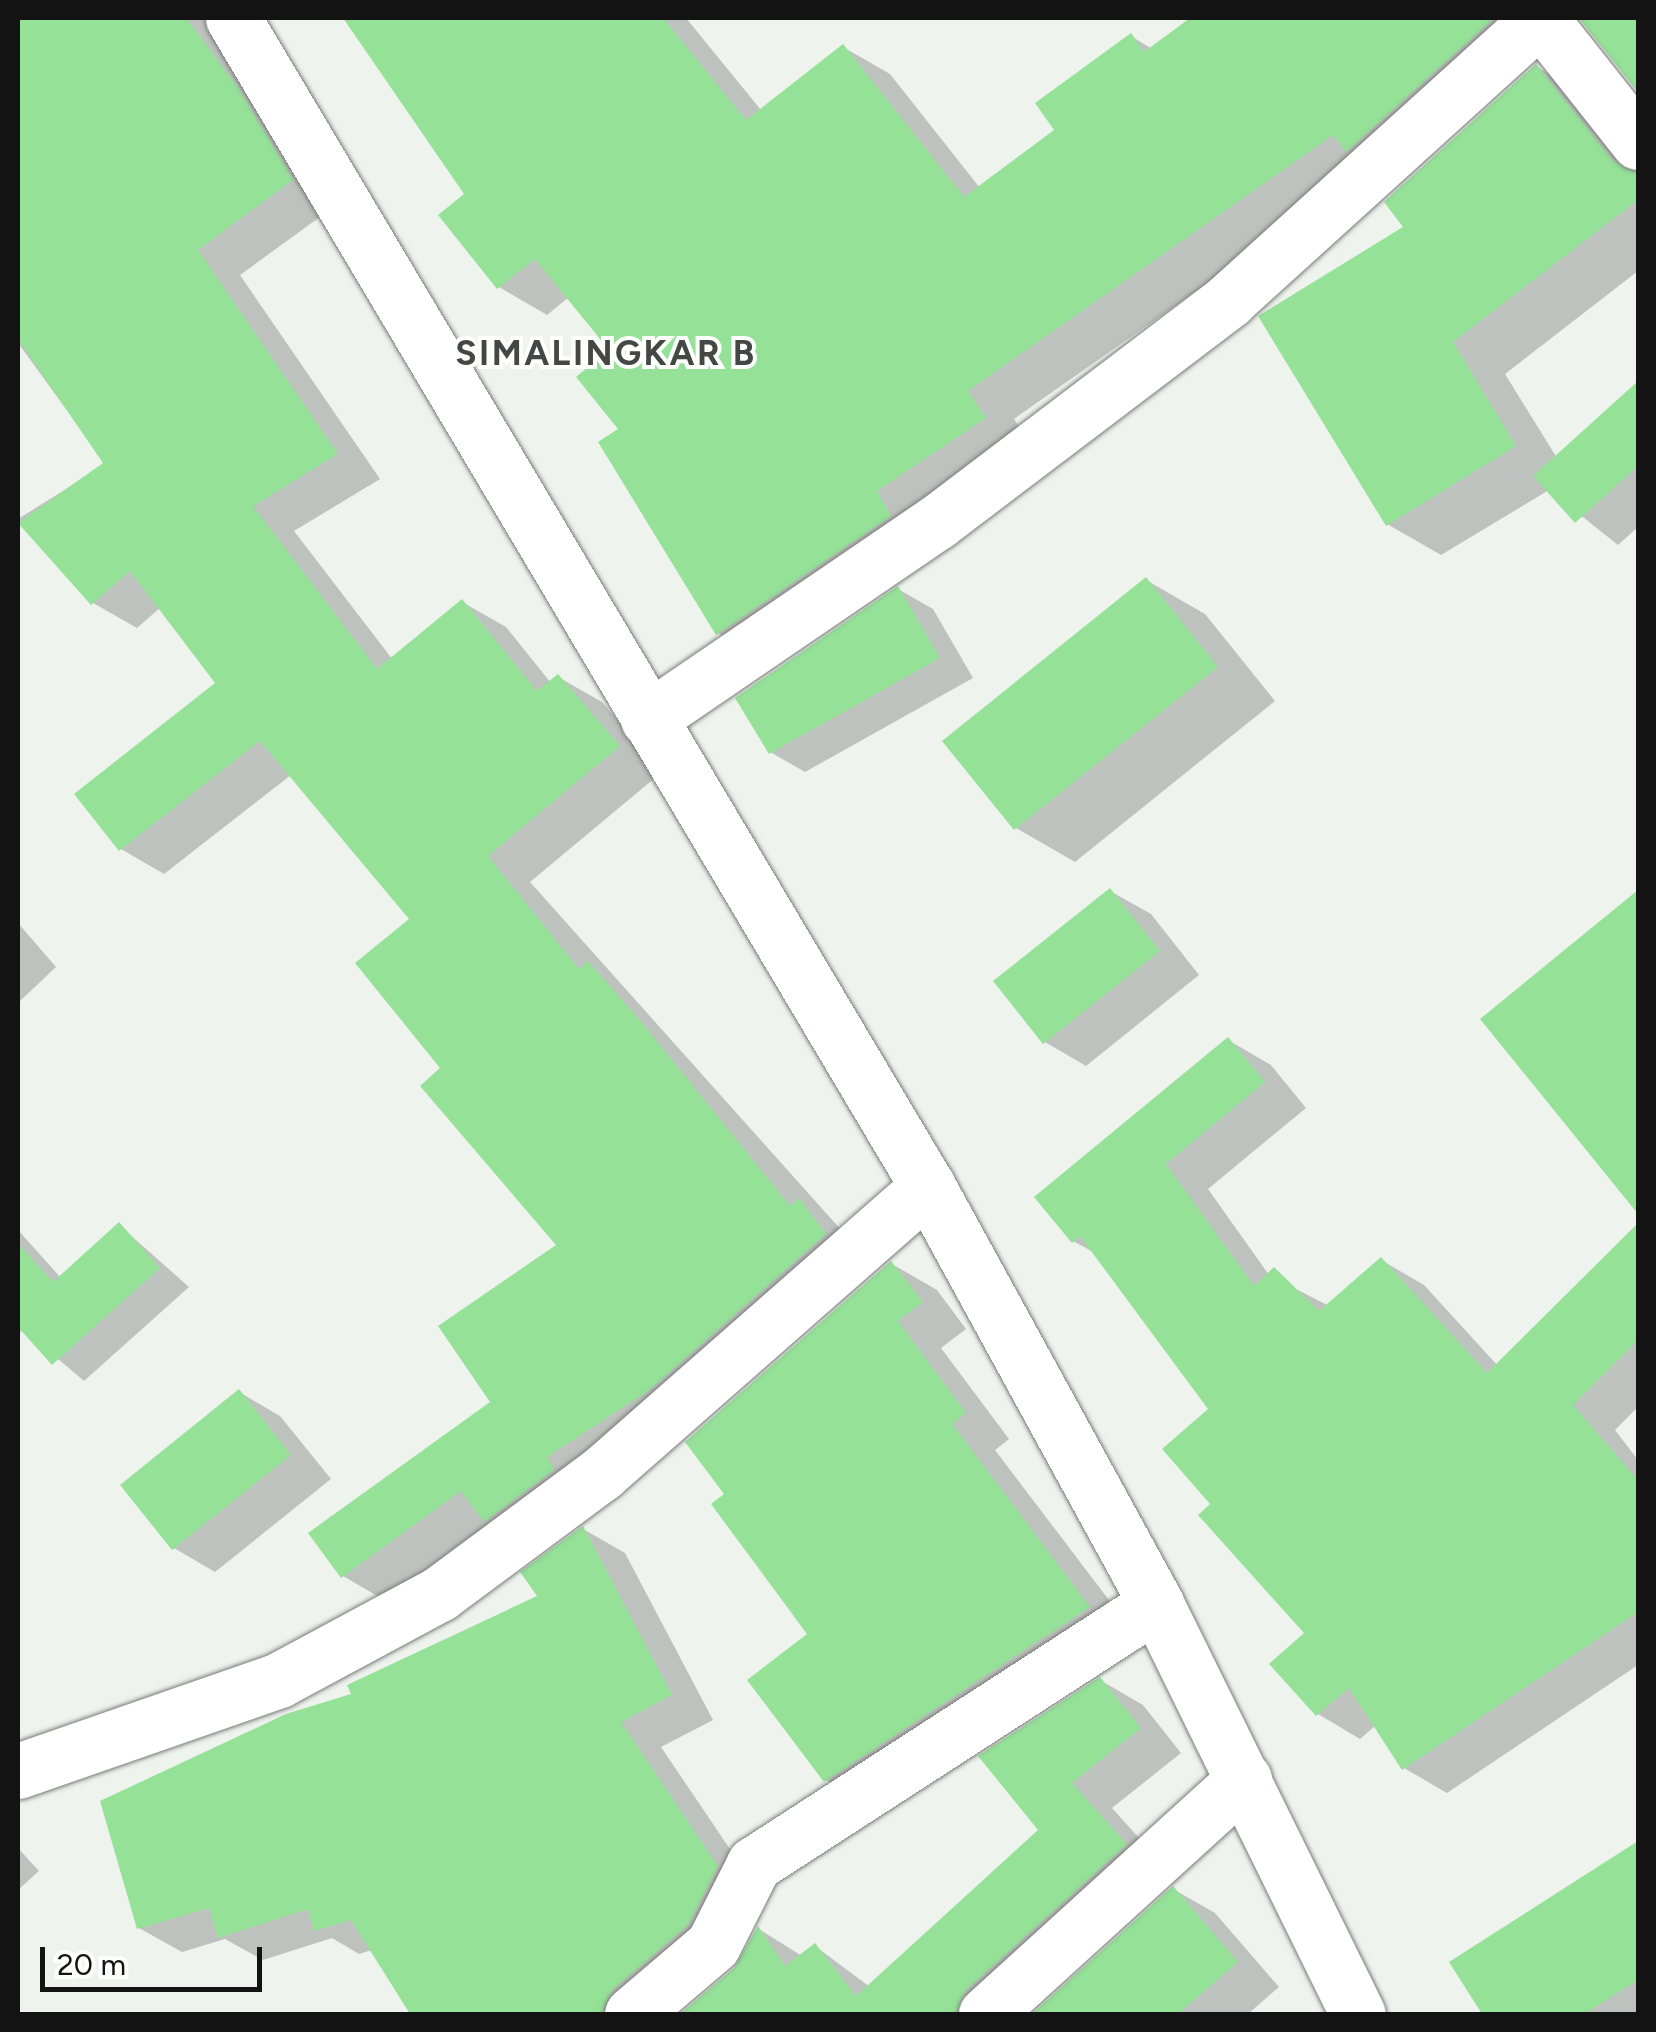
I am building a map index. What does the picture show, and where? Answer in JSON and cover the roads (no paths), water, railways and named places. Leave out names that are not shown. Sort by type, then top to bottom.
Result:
[{"type":"street","points":[[233,18],[928,1187],[1156,1604],[1358,2014]]},
{"type":"street","points":[[648,719],[938,522],[1229,300],[1540,18],[1638,142]]},
{"type":"street","points":[[18,1771],[279,1680],[439,1594],[602,1473],[928,1187]]},
{"type":"street","points":[[632,2014],[713,1945],[754,1864],[1156,1604]]},
{"type":"street","points":[[986,2014],[1244,1779]]},
{"type":"district","name":"SIMALINGKAR B","points":[[606,353]]}]
